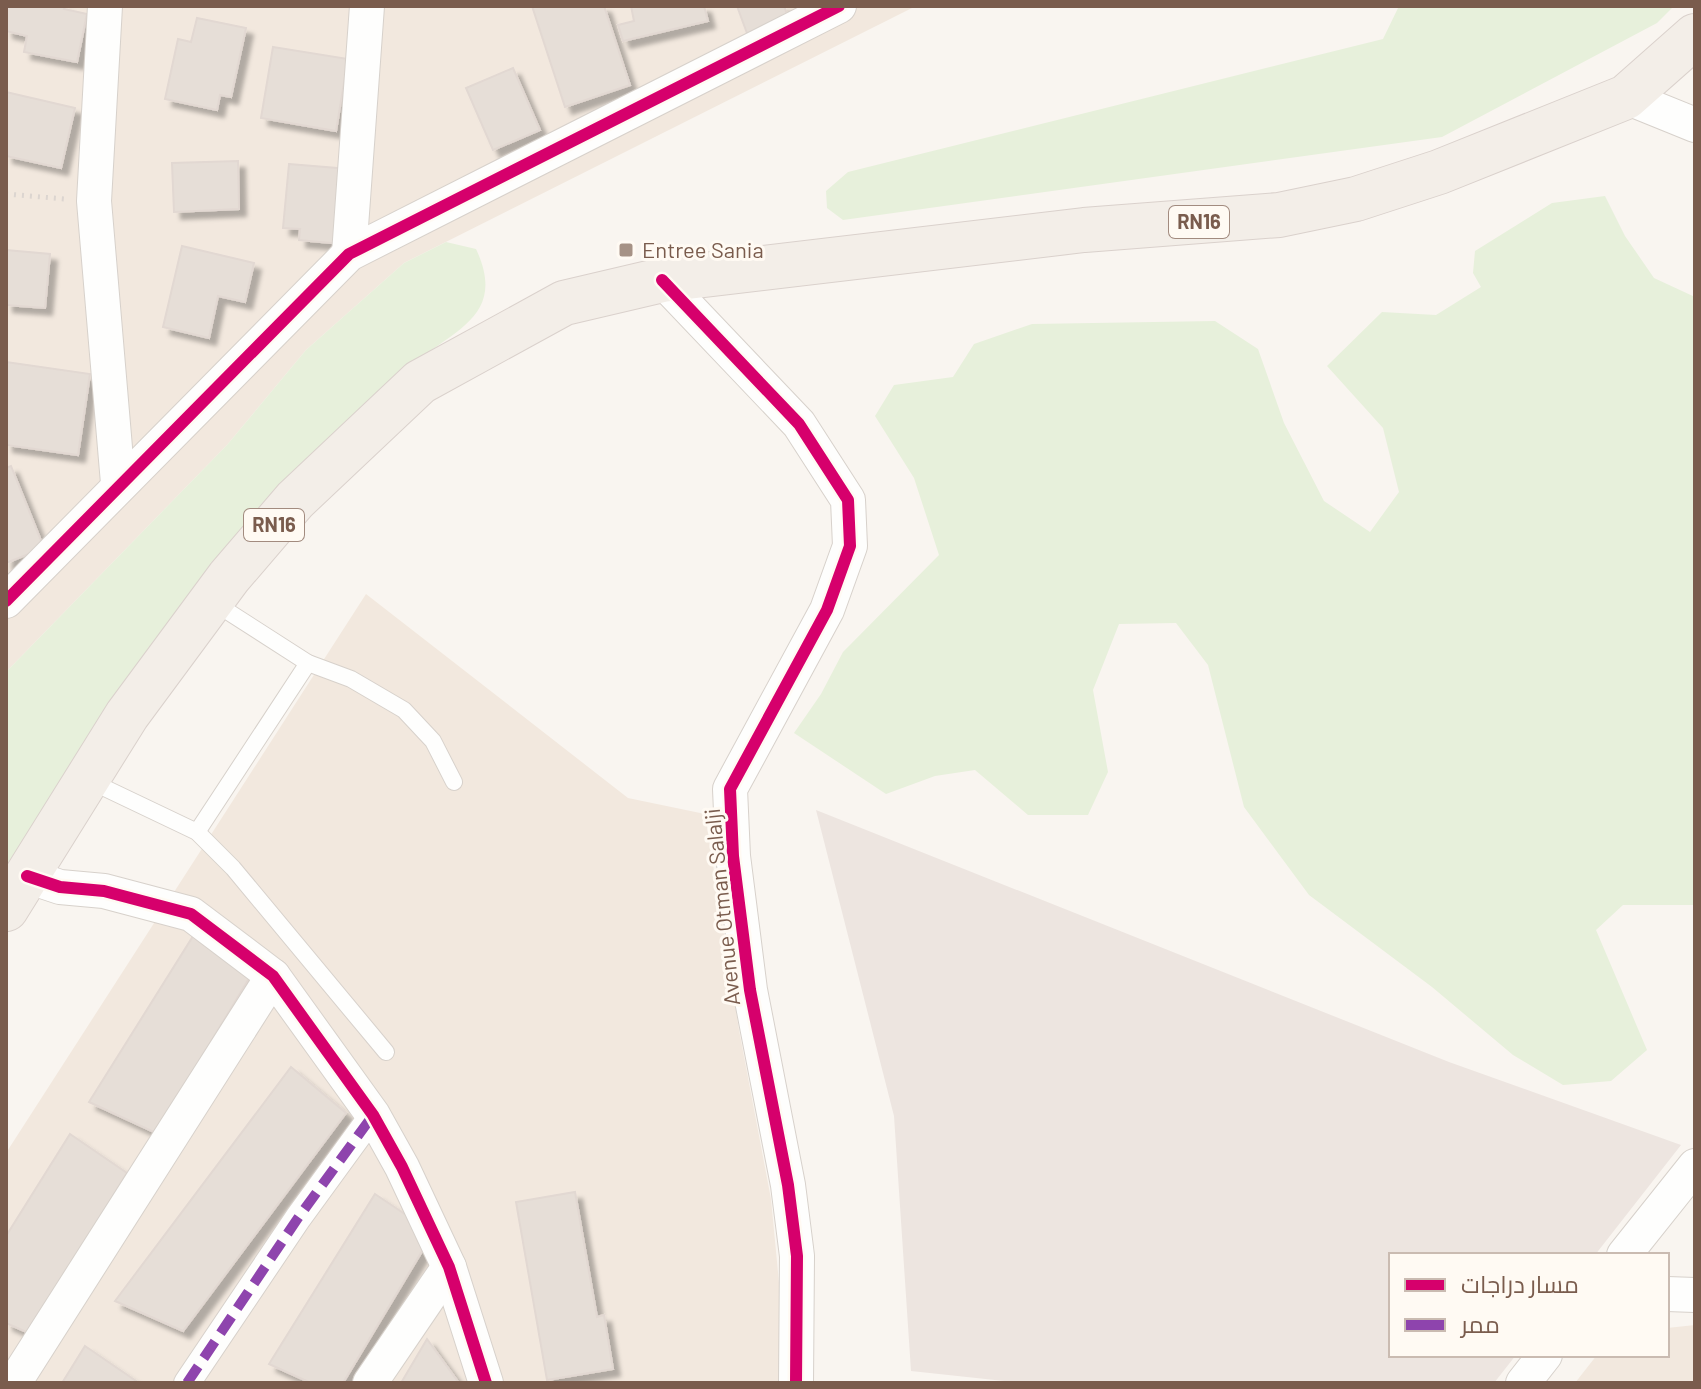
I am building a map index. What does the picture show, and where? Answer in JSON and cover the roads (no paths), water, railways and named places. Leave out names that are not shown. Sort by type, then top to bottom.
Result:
[{"type":"main road","name":"RN16","points":[[16,893],[127,715],[211,601],[295,500],[420,382],[564,303],[662,280],[1084,230],[1279,215],[1356,199],[1439,172],[1626,97],[1695,36]]},
{"type":"street","points":[[105,6],[94,201],[118,483]]},
{"type":"street","points":[[349,254],[367,6]]},
{"type":"street","points":[[6,601],[118,483],[349,254],[839,6]]},
{"type":"street","points":[[1626,97],[1695,125]]},
{"type":"street","name":"Avenue Otman Salalji","points":[[662,280],[799,424],[848,500],[850,546],[827,610],[730,789],[733,856],[750,990],[788,1185],[797,1256],[796,1383]]},
{"type":"street","points":[[16,893],[60,887],[104,891],[191,914],[273,976],[373,1115],[402,1167],[449,1267],[486,1383]]},
{"type":"street","points":[[14,1383],[273,976]]},
{"type":"street","points":[[187,1383],[298,1218],[373,1115]]},
{"type":"street","points":[[1626,1253],[1695,1166]]},
{"type":"street","points":[[370,1383],[449,1267]]},
{"type":"street","points":[[1669,1294],[1695,1295]]},
{"type":"street","points":[[1523,1383],[1543,1357]]},
{"type":"lane","points":[[211,601],[308,663],[351,679],[404,710],[433,741],[454,782]]},
{"type":"lane","points":[[197,832],[308,663]]},
{"type":"lane","points":[[87,779],[197,832],[233,868],[386,1052]]},
{"type":"place","name":"Entree Sania","points":[[626,250]]}]
